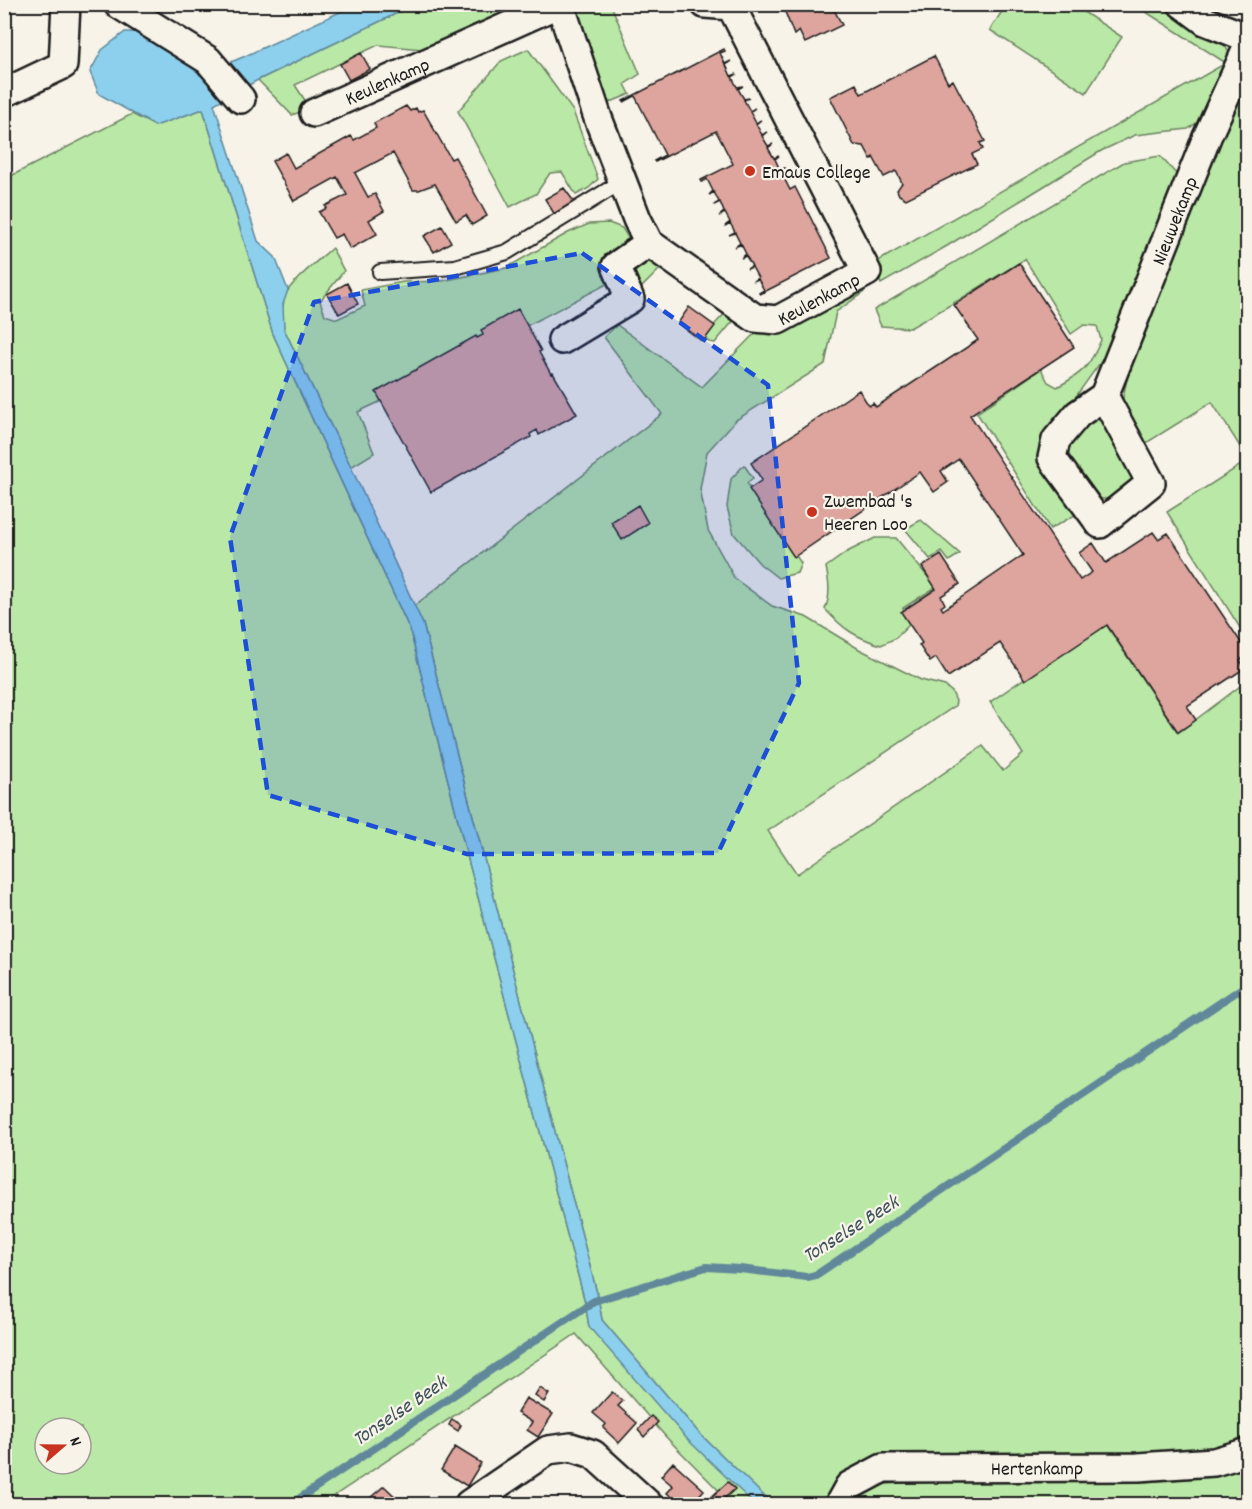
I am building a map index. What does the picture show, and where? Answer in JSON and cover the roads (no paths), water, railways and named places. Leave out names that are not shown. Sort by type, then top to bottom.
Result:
[{"type":"street","points":[[4,93],[63,65],[66,4]]},
{"type":"street","points":[[118,4],[208,60],[241,99]]},
{"type":"street","name":"Keulenkamp","points":[[314,113],[559,4],[598,118],[649,243],[755,318],[778,320],[867,272],[731,6],[705,4]]},
{"type":"street","points":[[1182,4],[1204,21],[1248,38]]},
{"type":"street","name":"Nieuwekamp","points":[[1104,396],[1207,137],[1248,46]]},
{"type":"street","points":[[562,340],[630,300],[616,266],[649,243]]},
{"type":"street","points":[[469,1504],[548,1450],[571,1448],[593,1454],[648,1504]]},
{"type":"street","name":"Hertenkamp","points":[[839,1504],[849,1486],[883,1468],[1138,1467],[1214,1462],[1248,1452]]},
{"type":"lane","points":[[380,272],[455,267],[507,252],[623,181]]},
{"type":"water","points":[[355,5],[414,5],[258,80],[214,104],[258,241],[275,257],[288,290],[283,304],[284,329],[423,624],[598,1297],[602,1320],[699,1433],[762,1494],[777,1504],[756,1504],[750,1500],[688,1440],[589,1327],[585,1302],[410,630],[273,334],[203,109],[155,126],[99,94],[90,72],[102,50],[125,32],[146,32],[182,53],[200,75]]},
{"type":"waterway","name":"Tonselse Beek","points":[[291,1504],[594,1301],[706,1267],[807,1277],[816,1275],[1248,984]]},
{"type":"place","name":"Emaus College","points":[[750,171]]},
{"type":"place","name":"Zwembad 's Heeren Loo","points":[[812,512]]}]
